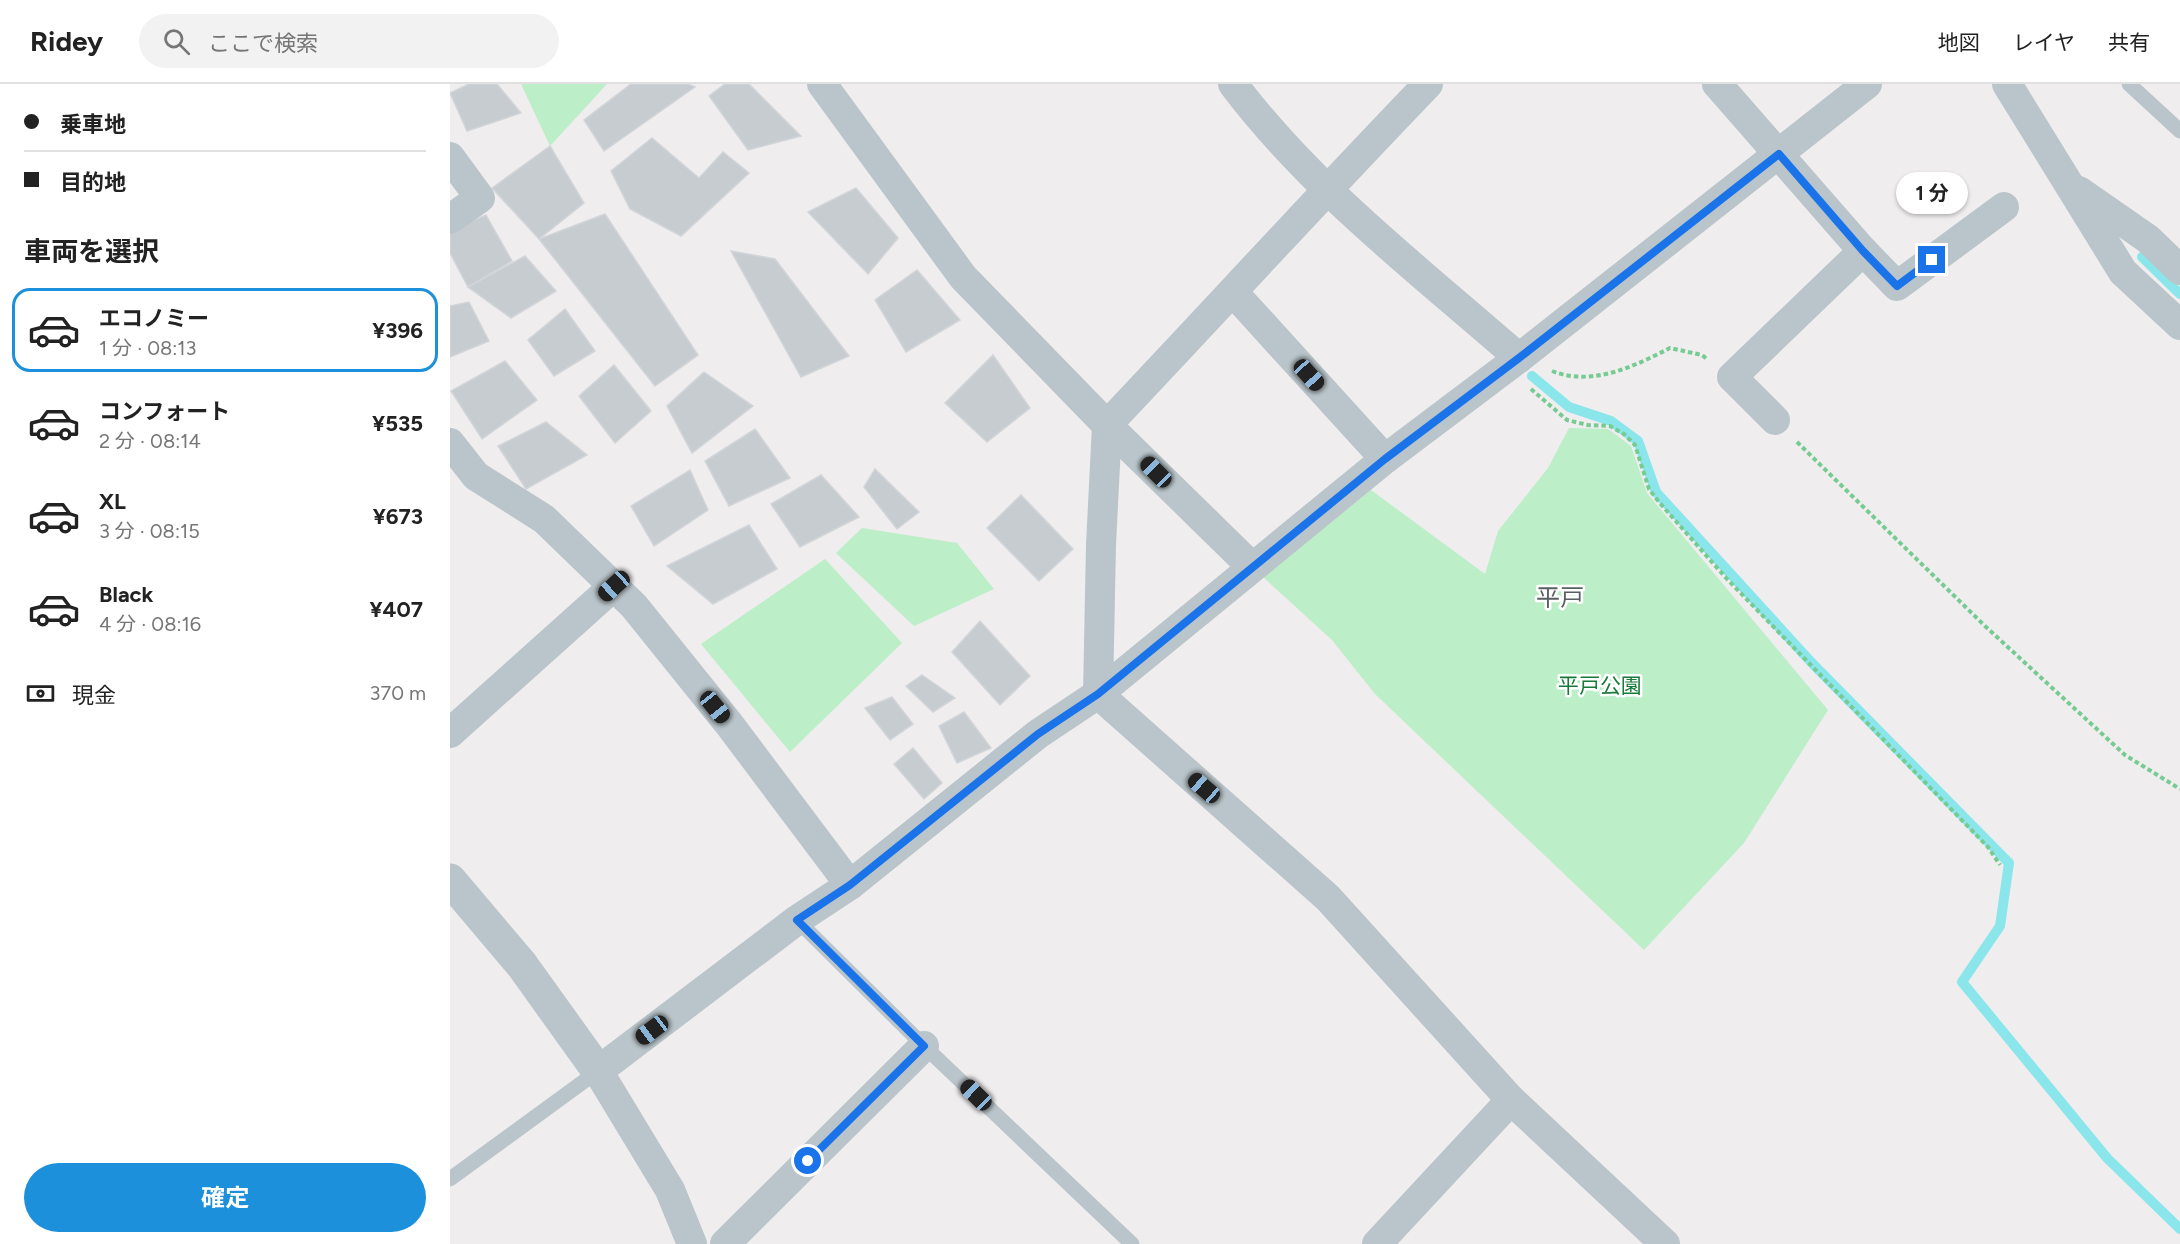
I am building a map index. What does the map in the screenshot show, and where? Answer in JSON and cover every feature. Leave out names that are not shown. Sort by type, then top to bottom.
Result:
[{"type":"street","points":[[822,84],[963,277],[1107,425],[1252,567]]},
{"type":"street","points":[[1233,84],[1250,106],[1326,189],[1512,363]]},
{"type":"street","points":[[1428,84],[1326,189],[1233,292],[1107,425],[1101,546],[1098,694],[1328,898],[1511,1100],[1665,1244]]},
{"type":"street","points":[[1717,84],[1863,251],[1897,286],[2004,207]]},
{"type":"street","points":[[598,1071],[797,920],[850,885],[1038,734],[1098,694],[1385,459],[1512,363],[1867,84]]},
{"type":"street","points":[[2007,84],[2123,272],[2180,325]]},
{"type":"street","points":[[450,157],[480,198],[450,219]]},
{"type":"street","points":[[2070,185],[2148,239],[2180,270]]},
{"type":"street","points":[[1775,420],[1732,376],[1863,251]]},
{"type":"street","points":[[1233,292],[1385,459]]},
{"type":"street","points":[[450,443],[476,476],[544,519],[634,606],[722,715],[850,885]]},
{"type":"street","points":[[450,732],[614,586]]},
{"type":"street","points":[[450,880],[522,965],[598,1071],[670,1190],[692,1244]]},
{"type":"street","points":[[725,1244],[924,1046]]},
{"type":"street","points":[[1377,1244],[1511,1100]]},
{"type":"lane","points":[[2129,84],[2180,130]]},
{"type":"lane","points":[[797,920],[924,1046],[1132,1244]]},
{"type":"lane","points":[[450,1179],[598,1071]]},
{"type":"path","points":[[1512,363],[1563,375],[1593,376],[1635,366],[1670,348],[1702,355],[1732,376]]},
{"type":"path","points":[[1512,363],[1567,420],[1610,426],[1624,434],[1635,445],[1649,489],[1659,502],[1727,579],[1988,847],[2000,865]]},
{"type":"path","points":[[1775,420],[1985,626],[2125,755],[2180,789]]},
{"type":"green space","points":[[521,84],[607,84],[550,146]]},
{"type":"green space","name":"平戸公園","points":[[1569,428],[1608,429],[1631,446],[1647,493],[1828,710],[1744,843],[1644,950],[1375,694],[1332,640],[1263,577],[1371,490],[1485,574],[1498,531],[1548,468]]},
{"type":"green space","points":[[862,528],[957,543],[994,589],[914,626],[836,553]]},
{"type":"green space","points":[[825,559],[902,643],[790,752],[701,644]]},
{"type":"building","points":[[469,84],[497,84],[521,113],[467,131],[450,93]]},
{"type":"building","points":[[631,84],[688,84],[695,87],[604,151],[584,120]]},
{"type":"building","points":[[725,84],[749,84],[801,136],[748,150],[709,96]]},
{"type":"building","points":[[652,138],[699,178],[723,152],[749,173],[681,236],[630,209],[611,171]]},
{"type":"building","points":[[550,146],[584,203],[539,239],[492,188]]},
{"type":"building","points":[[856,188],[898,238],[868,274],[808,212]]},
{"type":"building","points":[[605,214],[698,355],[655,386],[539,239]]},
{"type":"building","points":[[486,215],[512,261],[468,287],[450,253],[450,230]]},
{"type":"building","points":[[731,251],[775,259],[849,356],[801,377]]},
{"type":"building","points":[[525,256],[556,291],[511,318],[468,287]]},
{"type":"building","points":[[917,270],[960,320],[906,352],[875,300]]},
{"type":"building","points":[[469,302],[489,341],[450,357],[450,306]]},
{"type":"building","points":[[565,309],[595,351],[554,376],[528,340]]},
{"type":"building","points":[[993,355],[1030,408],[987,442],[945,403]]},
{"type":"building","points":[[505,361],[537,400],[482,439],[451,391]]},
{"type":"building","points":[[614,365],[651,411],[615,443],[579,396]]},
{"type":"building","points":[[704,372],[753,406],[692,453],[667,406]]},
{"type":"building","points":[[546,422],[587,455],[526,489],[498,446]]},
{"type":"building","points":[[755,429],[790,478],[729,506],[705,461]]},
{"type":"building","points":[[875,469],[919,512],[897,529],[864,487]]},
{"type":"building","points":[[690,470],[708,510],[654,546],[631,506]]},
{"type":"building","points":[[821,475],[859,517],[800,547],[771,504]]},
{"type":"building","points":[[1021,495],[1073,549],[1039,581],[987,528]]},
{"type":"building","points":[[749,525],[777,569],[713,604],[667,566]]},
{"type":"building","points":[[980,621],[1030,676],[1000,705],[952,652]]},
{"type":"building","points":[[922,675],[955,698],[933,712],[906,686]]},
{"type":"building","points":[[892,697],[913,724],[890,740],[865,708]]},
{"type":"building","points":[[964,712],[991,748],[957,763],[939,726]]},
{"type":"building","points":[[913,748],[942,783],[924,799],[894,764]]},
{"type":"waterway","points":[[2142,257],[2180,294]]},
{"type":"waterway","points":[[1532,376],[1569,407],[1611,421],[1638,441],[1656,492],[1811,662],[2009,863],[2000,926],[1962,982],[2107,1158],[2180,1229]]},
{"type":"district","name":"平戸","points":[[1560,598]]},
{"type":"route","points":[[808,1161],[924,1046],[797,920],[850,885],[1038,734],[1098,694],[1385,459],[1519,358],[1779,154],[1863,251],[1897,286],[1932,260]]}]
